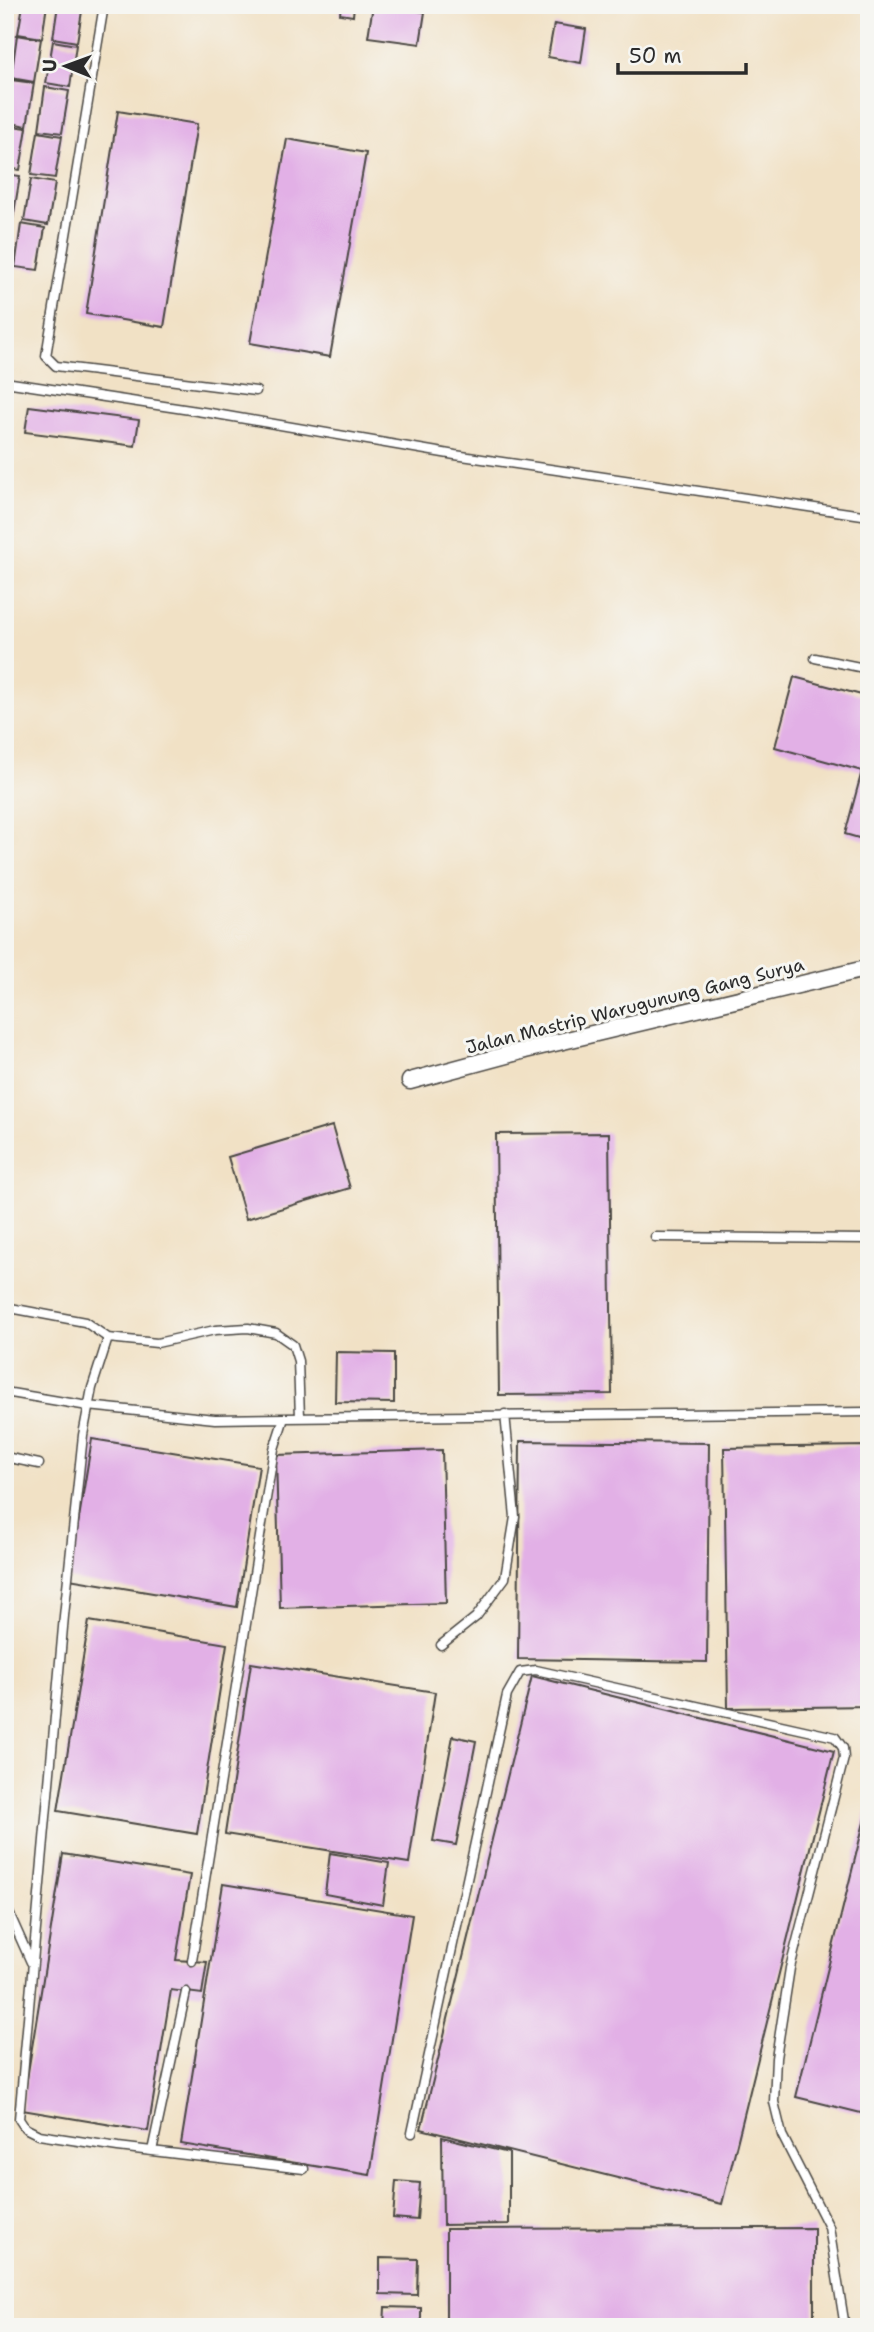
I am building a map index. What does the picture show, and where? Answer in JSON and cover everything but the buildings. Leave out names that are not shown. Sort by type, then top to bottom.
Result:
[{"type":"street","name":"Jalan Mastrip Warugunung Gang Surya","points":[[410,1081],[525,1050],[869,968]]},
{"type":"lane","points":[[104,5],[46,356],[56,366],[256,391]]},
{"type":"lane","points":[[5,382],[246,418],[455,455],[869,516]]},
{"type":"lane","points":[[815,658],[869,669]]},
{"type":"lane","points":[[655,1237],[869,1239]]},
{"type":"lane","points":[[5,1307],[85,1322],[108,1338],[157,1343],[215,1330],[248,1328],[276,1333],[293,1345],[298,1361],[300,1417]]},
{"type":"lane","points":[[108,1338],[88,1406],[64,1616],[19,2119],[25,2128],[39,2135],[304,2169]]},
{"type":"lane","points":[[5,1392],[88,1406],[215,1419],[869,1412]]},
{"type":"lane","points":[[441,1646],[476,1617],[505,1578],[515,1517],[505,1415]]},
{"type":"lane","points":[[192,1961],[274,1449],[284,1418]]},
{"type":"lane","points":[[5,1457],[39,1464]]},
{"type":"lane","points":[[412,2133],[507,1695],[520,1672],[536,1670],[835,1737],[843,1748],[844,1758],[790,1968],[776,2058],[774,2102],[782,2135],[830,2227],[845,2327]]},
{"type":"lane","points":[[5,1904],[32,1964]]},
{"type":"lane","points":[[152,2151],[186,1992]]}]
